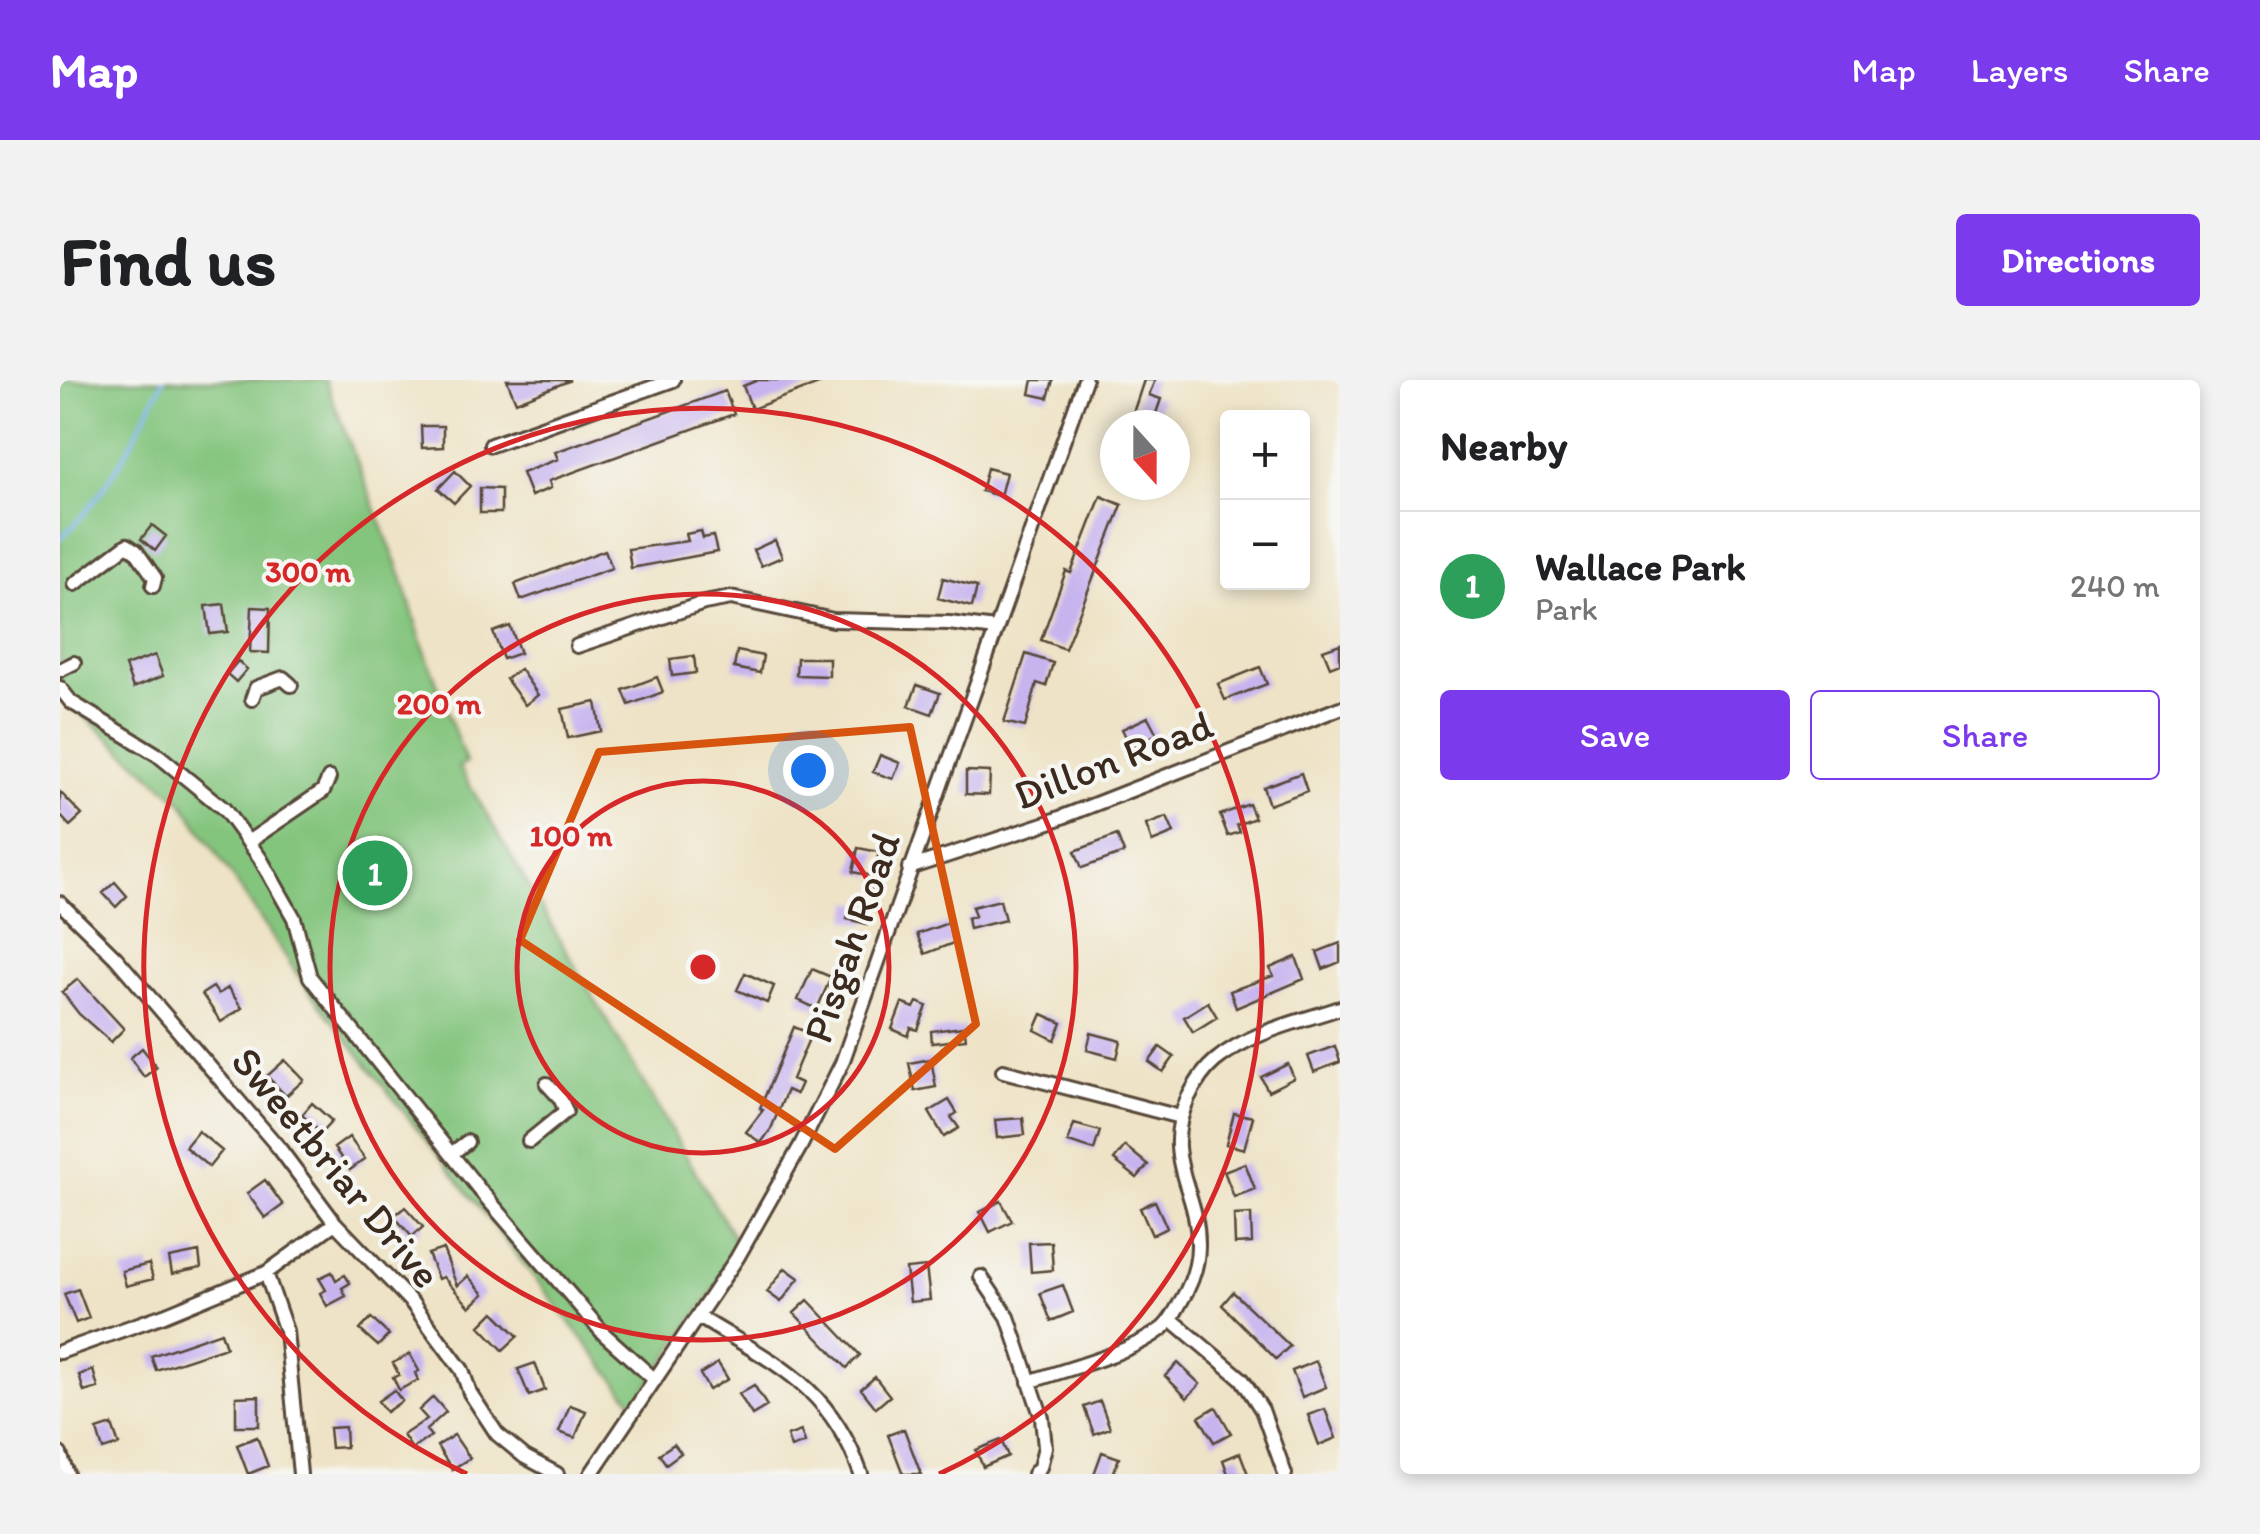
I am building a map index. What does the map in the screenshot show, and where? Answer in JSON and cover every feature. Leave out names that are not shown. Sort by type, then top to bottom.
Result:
[{"type":"street","points":[[491,445],[672,380]]},
{"type":"street","name":"Pisgah Road","points":[[591,1474],[738,1258],[842,1063],[1085,380]]},
{"type":"street","points":[[75,584],[127,545],[155,578],[153,586]]},
{"type":"street","points":[[577,646],[704,602],[731,598],[834,620],[948,622],[995,629]]},
{"type":"street","points":[[60,670],[74,663]]},
{"type":"street","points":[[252,700],[256,688],[284,678],[291,685]]},
{"type":"street","points":[[60,688],[71,702],[158,755],[224,809],[294,918],[310,977],[451,1154],[478,1178],[604,1334],[654,1380]]},
{"type":"street","name":"Dillon Road","points":[[910,868],[1046,822],[1340,708]]},
{"type":"street","points":[[248,842],[324,791],[330,778]]},
{"type":"street","name":"Sweetbriar Drive","points":[[60,904],[116,958],[279,1148],[335,1222],[412,1303],[462,1370],[470,1393],[498,1434],[524,1458],[557,1474]]},
{"type":"street","points":[[1029,1382],[1132,1345],[1162,1329],[1171,1319],[1188,1289],[1198,1246],[1197,1225],[1180,1173],[1176,1145],[1180,1117],[1196,1082],[1213,1062],[1265,1033],[1340,1008]]},
{"type":"street","points":[[1003,1071],[1180,1117]]},
{"type":"street","points":[[529,1141],[566,1112],[547,1084]]},
{"type":"street","points":[[451,1154],[467,1142]]},
{"type":"street","points":[[60,1352],[266,1273],[335,1222]]},
{"type":"street","points":[[266,1273],[286,1331],[300,1474]]},
{"type":"street","points":[[980,1276],[1008,1317],[1042,1418],[1045,1447],[1034,1474]]},
{"type":"street","points":[[699,1317],[799,1379],[839,1424],[861,1474]]},
{"type":"street","points":[[1171,1319],[1242,1379],[1262,1410],[1286,1474]]},
{"type":"street","points":[[60,1454],[68,1474]]},
{"type":"highlighted area","points":[[910,727],[976,1024],[835,1149],[520,940],[599,752]]},
{"type":"green space","points":[[60,380],[325,380],[402,577],[466,763],[459,767],[741,1250],[635,1405],[308,990],[183,803],[60,695]]},
{"type":"building","points":[[507,380],[569,380],[569,381],[516,402]]},
{"type":"building","points":[[758,380],[827,381],[752,409],[743,386]]},
{"type":"building","points":[[1033,380],[1053,380],[1048,398],[1030,394]]},
{"type":"building","points":[[1144,380],[1155,380],[1149,395],[1161,399],[1157,410],[1134,410]]},
{"type":"building","points":[[725,391],[734,414],[549,481],[551,488],[531,496],[522,473],[558,459],[555,452]]},
{"type":"building","points":[[421,426],[443,426],[443,447],[422,448]]},
{"type":"building","points":[[987,468],[1006,473],[1000,496],[981,491]]},
{"type":"building","points":[[455,471],[470,486],[454,503],[438,489]]},
{"type":"building","points":[[480,488],[501,489],[501,513],[480,513]]},
{"type":"building","points":[[1100,499],[1122,505],[1065,649],[1041,640],[1066,571],[1071,573]]},
{"type":"building","points":[[152,525],[166,536],[155,551],[141,539]]},
{"type":"building","points":[[701,531],[703,538],[713,536],[717,552],[631,568],[628,549],[688,541],[686,534]]},
{"type":"building","points":[[775,540],[782,557],[761,566],[753,550]]},
{"type":"building","points":[[605,550],[612,568],[521,600],[515,584]]},
{"type":"building","points":[[943,578],[977,587],[972,607],[938,598]]},
{"type":"building","points":[[224,604],[228,632],[210,634],[206,606]]},
{"type":"building","points":[[252,607],[270,608],[269,653],[250,652]]},
{"type":"building","points":[[510,626],[520,653],[503,659],[493,632]]},
{"type":"building","points":[[1340,644],[1340,663],[1330,667],[1323,650]]},
{"type":"building","points":[[737,651],[763,656],[760,673],[734,668]]},
{"type":"building","points":[[1026,654],[1053,663],[1046,686],[1037,683],[1025,727],[1004,722]]},
{"type":"building","points":[[155,655],[163,676],[133,688],[125,666]]},
{"type":"building","points":[[694,656],[696,673],[672,676],[670,659]]},
{"type":"building","points":[[797,658],[829,658],[829,676],[796,675]]},
{"type":"building","points":[[238,661],[247,669],[236,682],[227,674]]},
{"type":"building","points":[[1260,667],[1267,684],[1225,700],[1218,684]]},
{"type":"building","points":[[520,669],[538,695],[525,705],[506,679]]},
{"type":"building","points":[[657,677],[663,692],[629,705],[623,690]]},
{"type":"building","points":[[917,685],[940,693],[932,714],[909,706]]},
{"type":"building","points":[[596,702],[601,731],[568,738],[562,709]]},
{"type":"building","points":[[1148,717],[1157,734],[1131,747],[1122,729]]},
{"type":"building","points":[[880,755],[900,763],[893,779],[873,772]]},
{"type":"building","points":[[966,771],[990,772],[989,795],[966,794]]},
{"type":"building","points":[[1301,773],[1307,791],[1269,805],[1263,787]]},
{"type":"building","points":[[60,792],[82,815],[70,826],[60,815]]},
{"type":"building","points":[[1249,804],[1255,818],[1237,825],[1240,832],[1228,836],[1220,815]]},
{"type":"building","points":[[1167,817],[1174,833],[1152,842],[1146,825]]},
{"type":"building","points":[[1117,835],[1124,853],[1082,868],[1075,851]]},
{"type":"building","points":[[858,848],[879,852],[873,876],[853,872]]},
{"type":"building","points":[[115,882],[127,896],[116,907],[103,893]]},
{"type":"building","points":[[1000,900],[1005,920],[969,929],[967,918],[975,916],[972,907]]},
{"type":"building","points":[[851,902],[872,907],[867,924],[847,919]]},
{"type":"building","points":[[948,923],[956,942],[925,954],[917,934]]},
{"type":"building","points":[[1340,943],[1340,962],[1323,969],[1317,952]]},
{"type":"building","points":[[1296,957],[1304,979],[1236,1008],[1230,991],[1273,976],[1270,968]]},
{"type":"building","points":[[812,969],[831,977],[817,1009],[798,1000]]},
{"type":"building","points":[[745,973],[774,986],[767,1003],[737,990]]},
{"type":"building","points":[[78,979],[124,1029],[111,1042],[79,1014],[62,992]]},
{"type":"building","points":[[213,987],[218,994],[228,988],[242,1008],[221,1022],[202,994]]},
{"type":"building","points":[[917,1002],[927,1006],[918,1030],[911,1028],[908,1036],[892,1029],[902,1003],[914,1008]]},
{"type":"building","points":[[1208,1002],[1217,1017],[1193,1032],[1184,1017]]},
{"type":"building","points":[[1042,1014],[1062,1023],[1055,1040],[1035,1030]]},
{"type":"building","points":[[794,1027],[811,1034],[792,1079],[801,1083],[796,1094],[787,1090],[761,1143],[746,1132],[763,1110],[760,1108]]},
{"type":"building","points":[[964,1027],[966,1039],[932,1043],[931,1031]]},
{"type":"building","points":[[1091,1033],[1121,1041],[1117,1058],[1087,1050]]},
{"type":"building","points":[[1335,1046],[1340,1062],[1314,1072],[1308,1056]]},
{"type":"building","points":[[1160,1047],[1174,1057],[1163,1072],[1149,1062]]},
{"type":"building","points":[[142,1048],[157,1067],[144,1077],[130,1058]]},
{"type":"building","points":[[931,1059],[936,1087],[915,1091],[909,1063]]},
{"type":"building","points":[[285,1060],[304,1080],[286,1096],[267,1076]]},
{"type":"building","points":[[1288,1064],[1294,1078],[1268,1091],[1261,1077]]},
{"type":"building","points":[[949,1100],[957,1113],[951,1117],[959,1128],[944,1137],[929,1112]]},
{"type":"building","points":[[312,1103],[332,1121],[321,1133],[302,1115]]},
{"type":"building","points":[[1234,1113],[1253,1117],[1244,1149],[1226,1144]]},
{"type":"building","points":[[1023,1118],[1025,1135],[997,1138],[995,1120]]},
{"type":"building","points":[[1074,1124],[1100,1131],[1094,1150],[1068,1142]]},
{"type":"building","points":[[198,1131],[222,1151],[209,1167],[185,1147]]},
{"type":"building","points":[[349,1137],[365,1159],[350,1170],[334,1148]]},
{"type":"building","points":[[1125,1146],[1148,1165],[1137,1178],[1114,1160]]},
{"type":"building","points":[[1245,1163],[1255,1189],[1234,1197],[1224,1171]]},
{"type":"building","points":[[265,1180],[283,1205],[265,1218],[247,1193]]},
{"type":"building","points":[[1001,1201],[1012,1221],[990,1232],[980,1212]]},
{"type":"building","points":[[1155,1201],[1167,1228],[1152,1235],[1140,1208]]},
{"type":"building","points":[[405,1207],[423,1227],[412,1237],[394,1216]]},
{"type":"building","points":[[1251,1214],[1252,1243],[1235,1244],[1234,1215]]},
{"type":"building","points":[[1051,1242],[1053,1270],[1031,1272],[1029,1243]]},
{"type":"building","points":[[443,1249],[457,1286],[468,1276],[484,1294],[470,1307],[443,1277],[438,1279],[428,1254]]},
{"type":"building","points":[[199,1252],[201,1268],[172,1274],[169,1258]]},
{"type":"building","points":[[149,1264],[153,1279],[126,1286],[122,1271]]},
{"type":"building","points":[[926,1267],[930,1300],[910,1302],[906,1269]]},
{"type":"building","points":[[785,1268],[799,1278],[781,1302],[767,1292]]},
{"type":"building","points":[[332,1272],[336,1280],[345,1275],[350,1283],[342,1288],[346,1296],[327,1306],[320,1293],[326,1290],[319,1278]]},
{"type":"building","points":[[1063,1285],[1073,1312],[1051,1321],[1040,1293]]},
{"type":"building","points":[[78,1289],[89,1318],[76,1323],[64,1294]]},
{"type":"building","points":[[1233,1292],[1290,1346],[1276,1359],[1222,1305]]},
{"type":"building","points":[[808,1300],[860,1355],[847,1368],[794,1313]]},
{"type":"building","points":[[494,1312],[518,1336],[503,1350],[480,1326]]},
{"type":"building","points":[[371,1318],[389,1335],[378,1346],[360,1330]]},
{"type":"building","points":[[221,1332],[226,1347],[156,1370],[151,1356]]},
{"type":"building","points":[[410,1354],[419,1371],[415,1373],[418,1380],[399,1390],[393,1377],[399,1375],[393,1363]]},
{"type":"building","points":[[1316,1361],[1326,1387],[1302,1397],[1292,1371]]},
{"type":"building","points":[[535,1363],[545,1390],[529,1396],[518,1369]]},
{"type":"building","points":[[718,1363],[728,1379],[709,1390],[700,1374]]},
{"type":"building","points":[[1178,1363],[1200,1384],[1187,1398],[1165,1376]]},
{"type":"building","points":[[93,1370],[98,1388],[84,1392],[79,1375]]},
{"type":"building","points":[[875,1377],[890,1396],[876,1408],[861,1389]]},
{"type":"building","points":[[754,1385],[767,1406],[752,1415],[739,1394]]},
{"type":"building","points":[[394,1390],[402,1401],[386,1412],[378,1401]]},
{"type":"building","points":[[259,1396],[259,1426],[236,1426],[236,1397]]},
{"type":"building","points":[[433,1397],[446,1412],[426,1430],[431,1436],[412,1449],[403,1435],[427,1419],[419,1410]]},
{"type":"building","points":[[1100,1401],[1110,1428],[1094,1434],[1084,1407]]},
{"type":"building","points":[[570,1405],[586,1411],[575,1438],[559,1432]]},
{"type":"building","points":[[1216,1407],[1231,1433],[1214,1442],[1199,1417]]},
{"type":"building","points":[[1325,1409],[1336,1438],[1319,1445],[1308,1415]]},
{"type":"building","points":[[112,1425],[119,1445],[103,1450],[97,1430]]},
{"type":"building","points":[[345,1427],[346,1447],[331,1448],[329,1428]]},
{"type":"building","points":[[904,1429],[921,1474],[903,1474],[888,1435]]},
{"type":"building","points":[[801,1431],[805,1443],[791,1448],[787,1436]]},
{"type":"building","points":[[454,1435],[470,1458],[452,1469],[437,1446]]},
{"type":"building","points":[[257,1437],[268,1466],[248,1474],[237,1445]]},
{"type":"building","points":[[1001,1440],[1008,1456],[983,1467],[976,1450]]},
{"type":"building","points":[[674,1444],[681,1453],[666,1464],[659,1454]]},
{"type":"building","points":[[1102,1452],[1119,1458],[1113,1474],[1094,1474]]},
{"type":"building","points":[[1240,1453],[1248,1474],[1228,1474],[1223,1460]]},
{"type":"waterway","points":[[60,539],[106,485],[163,380]]},
{"type":"place","name":"Wallace Park","points":[[375,873]]}]
